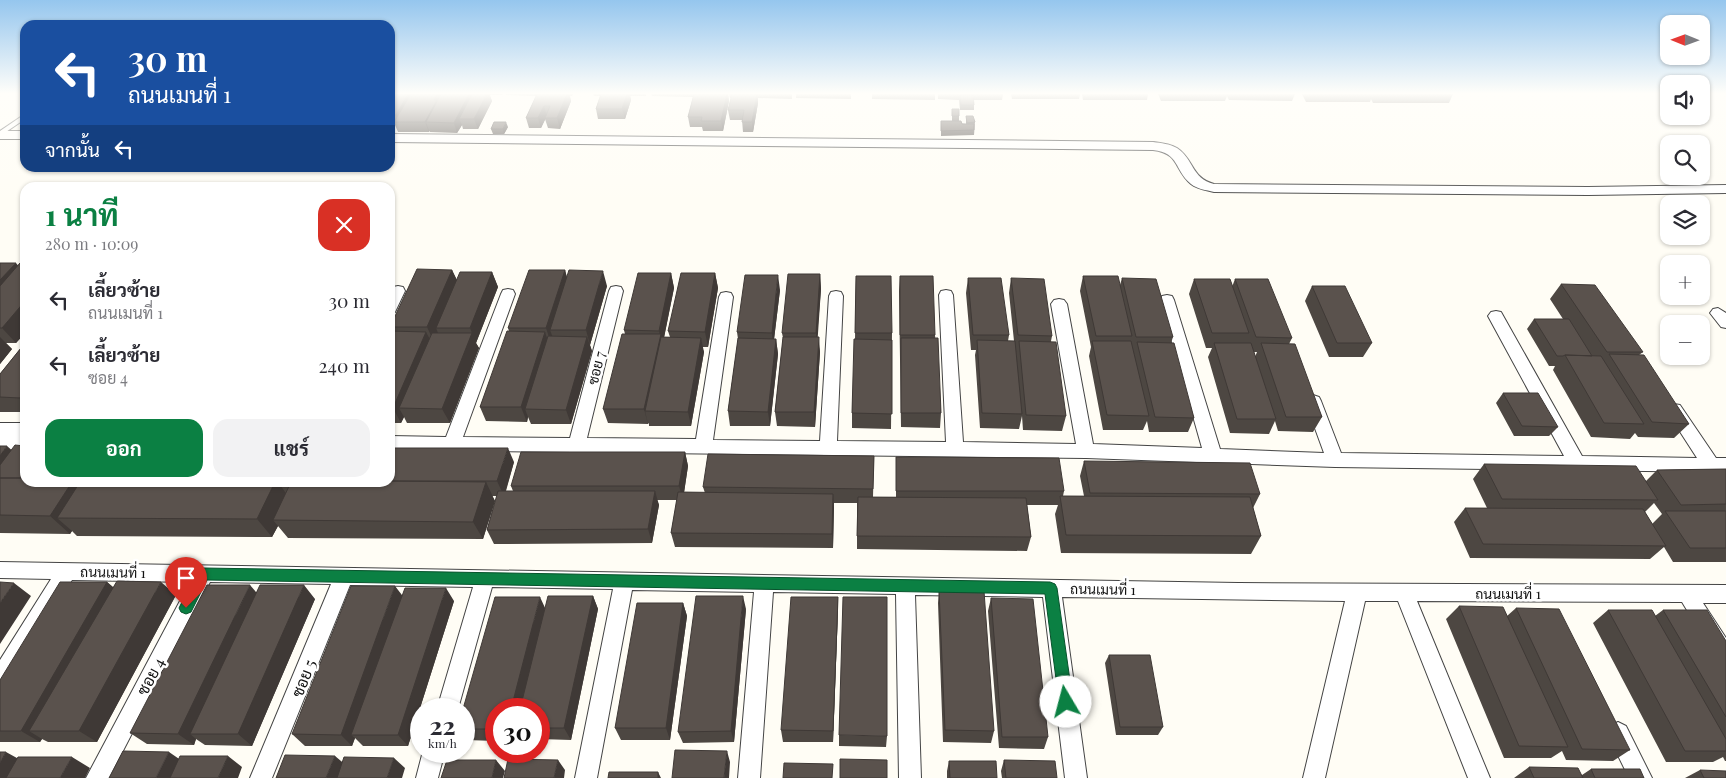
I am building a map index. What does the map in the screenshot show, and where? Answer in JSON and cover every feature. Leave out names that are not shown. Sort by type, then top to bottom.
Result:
[{"type":"street","points":[[0,135],[20,135]]},
{"type":"street","points":[[395,138],[1153,146],[1164,148],[1177,155],[1196,182],[1214,188],[1588,191],[1726,189]]},
{"type":"street","points":[[395,297],[398,291]]},
{"type":"street","name":"ซอย 7","points":[[577,445],[616,291]]},
{"type":"street","points":[[452,444],[508,294]]},
{"type":"street","points":[[828,449],[836,296]]},
{"type":"street","points":[[946,296],[955,449]]},
{"type":"street","points":[[703,448],[726,297]]},
{"type":"street","points":[[1167,300],[1213,455]]},
{"type":"street","points":[[1059,304],[1086,451]]},
{"type":"street","points":[[1496,316],[1577,463]]},
{"type":"street","points":[[1307,386],[1335,460]]},
{"type":"street","points":[[1663,393],[1718,464]]},
{"type":"street","points":[[0,430],[20,430]]},
{"type":"street","points":[[395,443],[1086,451],[1335,460],[1718,464]]},
{"type":"street","points":[[0,444],[20,444]]},
{"type":"street","name":"ถนนเมนที่ 1","points":[[0,570],[1238,592],[1404,592],[1550,602],[1688,594],[1726,594]]},
{"type":"street","points":[[0,678],[66,572]]},
{"type":"street","name":"ซอย 4","points":[[96,778],[204,574]]},
{"type":"street","name":"ซอย 5","points":[[261,778],[344,577]]},
{"type":"street","points":[[450,698],[485,579]]},
{"type":"street","points":[[586,778],[624,582]]},
{"type":"street","points":[[749,778],[764,584]]},
{"type":"street","points":[[905,585],[910,778]]},
{"type":"street","points":[[1050,588],[1076,778]]},
{"type":"street","points":[[1314,778],[1357,592]]},
{"type":"street","points":[[1404,592],[1479,778]]},
{"type":"street","points":[[1688,594],[1726,656]]},
{"type":"street","points":[[1609,716],[1641,778]]},
{"type":"street","points":[[427,778],[431,763]]},
{"type":"building","points":[[0,263],[16,263],[0,280]]},
{"type":"building","points":[[20,263],[20,307],[2,328],[0,328],[0,286]]},
{"type":"building","points":[[417,269],[452,270],[427,327],[395,327],[395,316]]},
{"type":"building","points":[[529,270],[565,270],[546,328],[508,328]]},
{"type":"building","points":[[569,270],[603,271],[586,330],[550,330]]},
{"type":"building","points":[[460,272],[492,272],[470,328],[436,328]]},
{"type":"building","points":[[638,273],[671,273],[659,331],[624,330]]},
{"type":"building","points":[[681,273],[715,273],[705,332],[668,331]]},
{"type":"building","points":[[788,274],[820,274],[816,333],[782,333]]},
{"type":"building","points":[[745,275],[778,275],[772,333],[737,332]]},
{"type":"building","points":[[856,276],[891,276],[892,333],[855,333]]},
{"type":"building","points":[[900,276],[933,276],[935,335],[900,335]]},
{"type":"building","points":[[1083,276],[1118,276],[1132,336],[1096,336]]},
{"type":"building","points":[[968,278],[1001,278],[1009,335],[973,335]]},
{"type":"building","points":[[1011,278],[1044,279],[1052,336],[1018,335]]},
{"type":"building","points":[[1122,278],[1156,279],[1173,337],[1136,337]]},
{"type":"building","points":[[1194,279],[1230,279],[1249,333],[1212,333]]},
{"type":"building","points":[[1235,279],[1268,279],[1292,338],[1256,337]]},
{"type":"building","points":[[1561,284],[1595,285],[1643,352],[1607,352]]},
{"type":"building","points":[[1312,286],[1345,286],[1372,343],[1337,343]]},
{"type":"building","points":[[1534,319],[1569,319],[1592,356],[1557,356]]},
{"type":"building","points":[[395,331],[426,332],[395,403]]},
{"type":"building","points":[[507,331],[545,332],[521,407],[480,407]]},
{"type":"building","points":[[432,333],[472,333],[442,409],[399,408]]},
{"type":"building","points":[[622,334],[661,334],[644,409],[603,409]]},
{"type":"building","points":[[548,336],[587,337],[566,410],[525,409]]},
{"type":"building","points":[[661,337],[701,338],[688,412],[645,411]]},
{"type":"building","points":[[783,337],[819,337],[814,412],[775,412]]},
{"type":"building","points":[[738,338],[776,339],[768,412],[728,411]]},
{"type":"building","points":[[901,338],[938,338],[941,413],[901,413]]},
{"type":"building","points":[[854,339],[892,340],[892,414],[852,413]]},
{"type":"building","points":[[977,340],[1015,341],[1022,414],[982,413]]},
{"type":"building","points":[[1019,341],[1056,342],[1066,416],[1026,415]]},
{"type":"building","points":[[1092,341],[1131,341],[1149,416],[1107,415]]},
{"type":"building","points":[[1137,342],[1174,343],[1194,418],[1155,417]]},
{"type":"building","points":[[1214,343],[1251,343],[1276,419],[1237,419]]},
{"type":"building","points":[[1261,343],[1295,344],[1322,417],[1286,417]]},
{"type":"building","points":[[20,349],[20,398],[0,397],[0,374]]},
{"type":"building","points":[[1609,354],[1644,355],[1689,424],[1652,422]]},
{"type":"building","points":[[1565,355],[1601,356],[1644,424],[1604,423]]},
{"type":"building","points":[[1503,393],[1538,393],[1558,427],[1522,426]]},
{"type":"building","points":[[15,445],[20,446],[20,478],[0,478],[0,465]]},
{"type":"building","points":[[0,446],[7,446],[0,456]]},
{"type":"building","points":[[395,448],[508,448],[497,481],[395,481]]},
{"type":"building","points":[[521,452],[685,452],[679,486],[511,486]]},
{"type":"building","points":[[708,454],[874,456],[873,489],[703,487]]},
{"type":"building","points":[[896,457],[1059,458],[1064,491],[896,491]]},
{"type":"building","points":[[1084,461],[1250,463],[1260,494],[1090,493]]},
{"type":"building","points":[[1484,464],[1636,466],[1658,500],[1502,499]]},
{"type":"building","points":[[1726,469],[1726,504],[1681,505],[1657,470]]},
{"type":"building","points":[[0,478],[20,478],[20,487],[69,487],[50,516],[0,515]]},
{"type":"building","points":[[395,481],[486,482],[473,522],[273,520],[289,487],[395,487]]},
{"type":"building","points":[[77,487],[273,487],[257,519],[57,518]]},
{"type":"building","points":[[498,491],[655,491],[648,529],[487,530]]},
{"type":"building","points":[[678,492],[833,494],[832,534],[671,533]]},
{"type":"building","points":[[1060,496],[1250,497],[1261,536],[1066,535]]},
{"type":"building","points":[[858,497],[1026,498],[1031,537],[857,536]]},
{"type":"building","points":[[1465,508],[1643,509],[1666,546],[1483,544]]},
{"type":"building","points":[[1665,511],[1726,511],[1726,548],[1690,548]]},
{"type":"building","points":[[117,581],[161,582],[79,731],[29,731]]},
{"type":"building","points":[[0,582],[14,583],[0,603]]},
{"type":"building","points":[[60,582],[107,582],[21,731],[0,731],[0,680]]},
{"type":"building","points":[[207,585],[250,585],[178,734],[130,733]]},
{"type":"building","points":[[260,585],[304,585],[238,734],[190,734]]},
{"type":"building","points":[[351,586],[395,586],[341,735],[292,734]]},
{"type":"building","points":[[405,588],[446,588],[398,735],[351,735]]},
{"type":"building","points":[[939,590],[984,591],[994,731],[945,730]]},
{"type":"building","points":[[548,596],[593,596],[564,728],[550,728],[550,698],[523,698]]},
{"type":"building","points":[[696,596],[743,596],[731,731],[678,732]]},
{"type":"building","points":[[495,597],[540,597],[514,698],[485,698],[485,729],[475,729],[475,698],[466,698]]},
{"type":"building","points":[[791,597],[838,597],[833,731],[781,730]]},
{"type":"building","points":[[843,597],[887,597],[887,736],[839,735]]},
{"type":"building","points":[[991,598],[1033,599],[1048,737],[1002,737]]},
{"type":"building","points":[[637,603],[683,603],[666,728],[615,728]]},
{"type":"building","points":[[1459,606],[1503,607],[1568,747],[1519,746]]},
{"type":"building","points":[[1516,608],[1559,609],[1630,750],[1582,749]]},
{"type":"building","points":[[1608,610],[1652,610],[1726,739],[1726,751],[1685,751]]},
{"type":"building","points":[[1663,610],[1707,610],[1726,641],[1726,717]]},
{"type":"building","points":[[1109,655],[1150,655],[1163,727],[1120,727]]},
{"type":"building","points":[[675,750],[727,751],[724,778],[672,778]]},
{"type":"building","points":[[123,751],[169,752],[156,778],[109,778]]},
{"type":"building","points":[[0,752],[6,752],[0,763]]},
{"type":"building","points":[[285,755],[335,756],[326,778],[276,778]]},
{"type":"building","points":[[180,756],[228,756],[218,778],[170,778]]},
{"type":"building","points":[[18,757],[72,757],[60,778],[6,778]]},
{"type":"building","points":[[344,757],[394,758],[387,778],[337,778]]},
{"type":"building","points":[[840,759],[887,760],[887,778],[840,778]]},
{"type":"building","points":[[475,760],[485,760],[485,763],[495,763],[492,778],[441,778],[446,763],[475,763]]},
{"type":"building","points":[[550,760],[558,760],[554,778],[504,778],[507,763],[550,763]]},
{"type":"building","points":[[1004,760],[1055,761],[1057,778],[1006,778]]},
{"type":"building","points":[[949,761],[996,761],[997,778],[950,778]]},
{"type":"building","points":[[784,763],[833,764],[832,778],[783,778]]},
{"type":"building","points":[[1529,767],[1578,768],[1583,778],[1534,778]]},
{"type":"building","points":[[1591,769],[1640,769],[1644,778],[1595,778]]},
{"type":"building","points":[[1700,770],[1726,771],[1726,778],[1704,778]]},
{"type":"building","points":[[609,772],[658,772],[658,778],[608,778]]},
{"type":"route","points":[[186,608],[204,574],[1050,588],[1066,702]]}]
